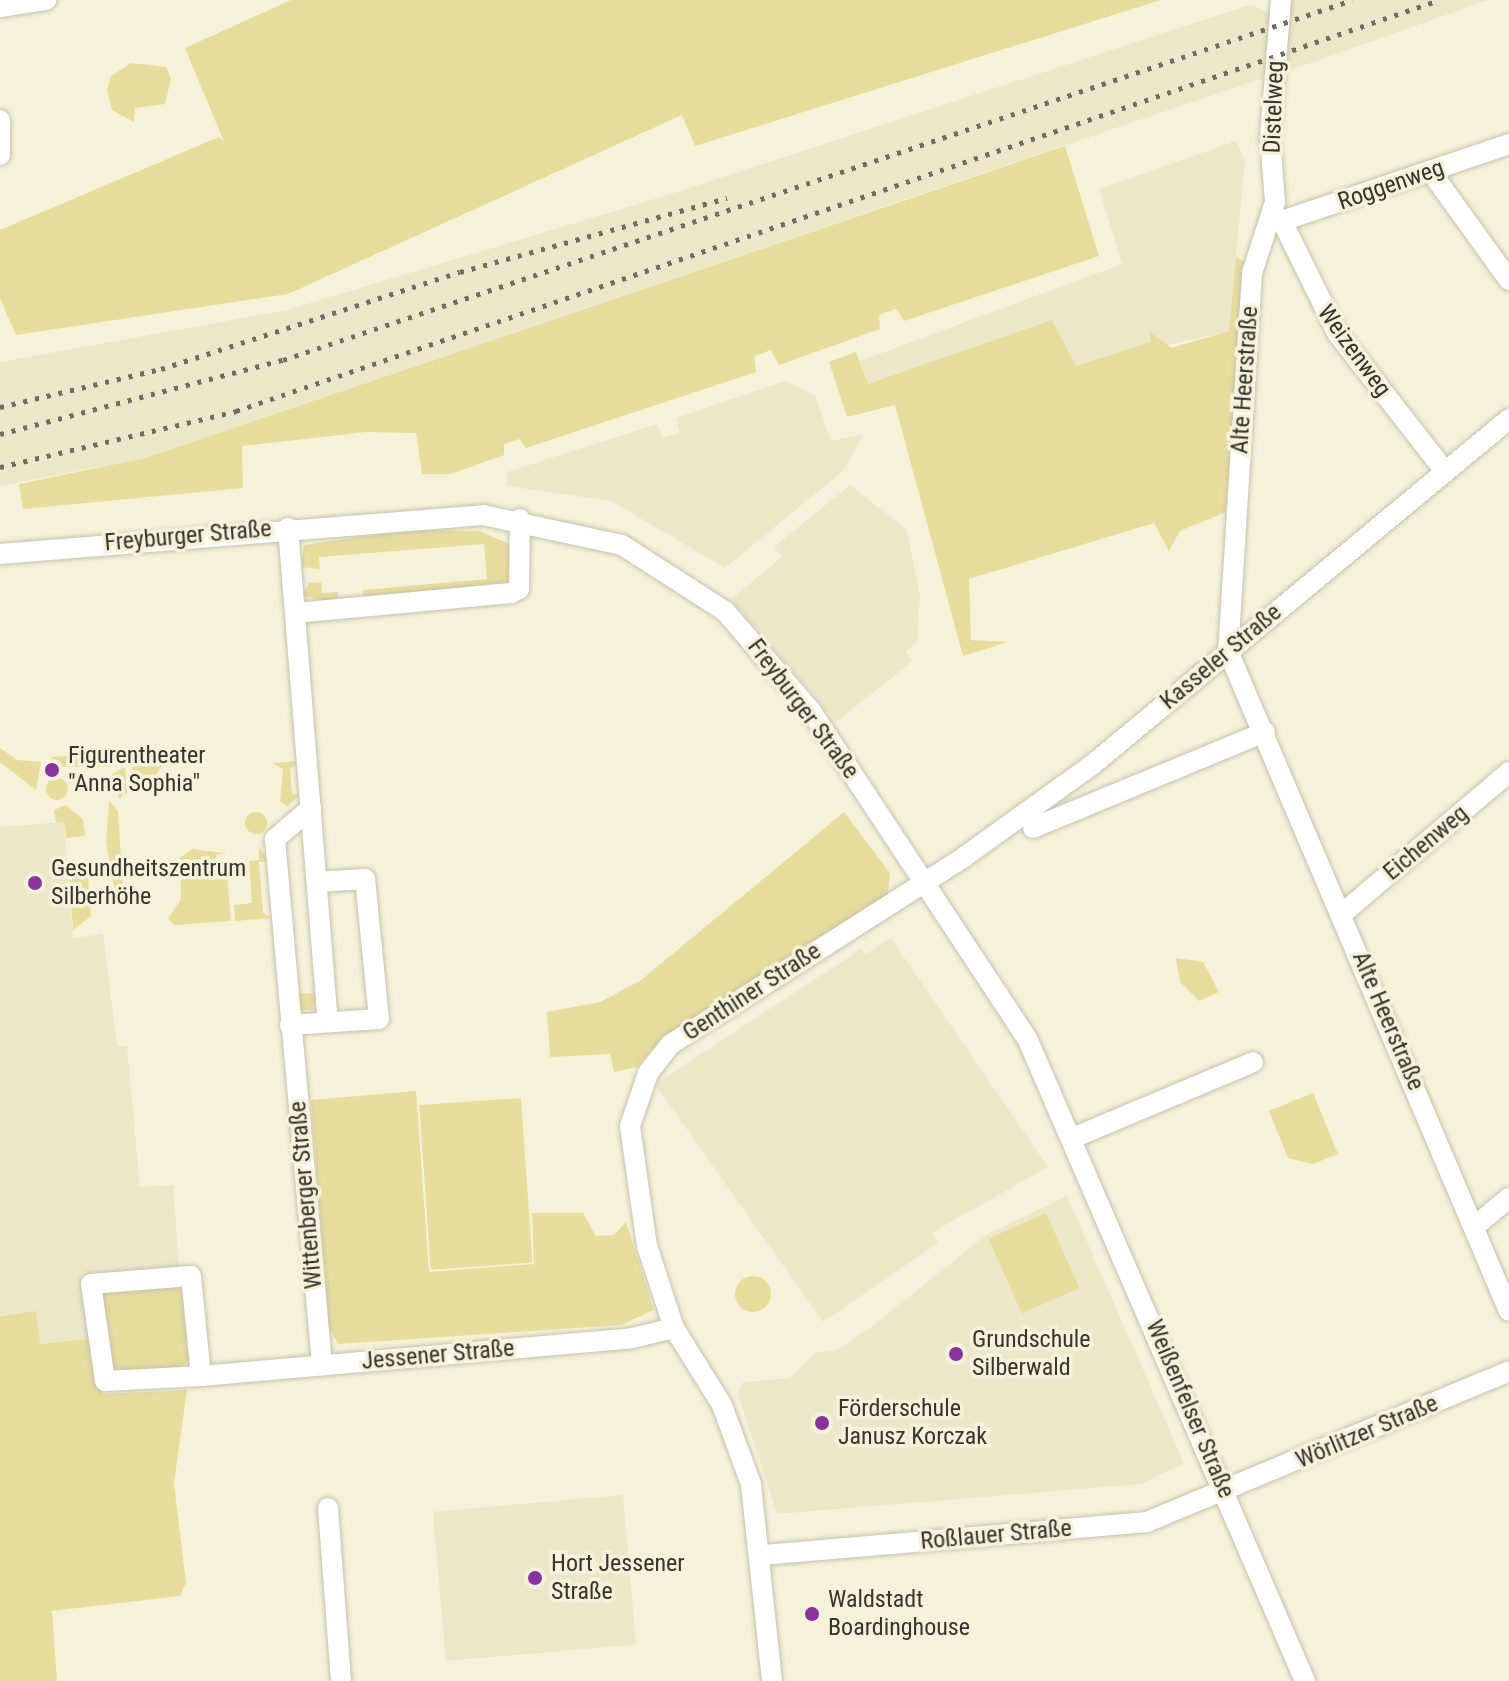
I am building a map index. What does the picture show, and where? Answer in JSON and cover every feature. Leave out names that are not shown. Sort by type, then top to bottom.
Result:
[{"type":"street","points":[[0,7],[46,0]]},
{"type":"street","name":"Distelweg","points":[[1278,218],[1270,137],[1281,0]]},
{"type":"street","points":[[0,120],[0,155]]},
{"type":"street","name":"Roggenweg","points":[[1278,218],[1431,172],[1509,144]]},
{"type":"street","points":[[1431,172],[1509,280]]},
{"type":"street","name":"Weizenweg","points":[[1278,218],[1337,333],[1445,471]]},
{"type":"street","name":"Alte Heerstraße","points":[[1278,218],[1252,273],[1228,651],[1343,913],[1509,1311]]},
{"type":"street","name":"Kasseler Straße","points":[[924,881],[1092,765],[1509,419]]},
{"type":"street","name":"Freyburger Straße","points":[[0,554],[423,516],[520,519],[622,545],[725,611],[811,711],[924,881]]},
{"type":"street","points":[[295,613],[511,593],[519,589],[520,519]]},
{"type":"street","points":[[288,528],[328,1021]]},
{"type":"street","points":[[1033,828],[1265,732]]},
{"type":"street","name":"Eichenweg","points":[[1343,913],[1509,772]]},
{"type":"street","name":"Wittenberger Straße","points":[[311,808],[275,839],[322,1365]]},
{"type":"street","points":[[290,1025],[379,1019],[365,879],[317,882]]},
{"type":"street","name":"Weißenfelser Straße","points":[[924,881],[1013,1013],[1075,1137],[1305,1681]]},
{"type":"street","name":"Genthiner Straße","points":[[772,1681],[763,1555],[751,1484],[722,1405],[674,1328],[647,1246],[634,1176],[630,1126],[648,1073],[671,1044],[924,881]]},
{"type":"street","points":[[1075,1137],[1253,1062]]},
{"type":"street","points":[[1475,1226],[1509,1198]]},
{"type":"street","name":"Jessener Straße","points":[[201,1376],[191,1276],[91,1284],[105,1381],[201,1376],[322,1365],[674,1328]]},
{"type":"street","name":"Wörlitzer Straße","points":[[1224,1491],[1509,1371]]},
{"type":"street","name":"Roßlauer Straße","points":[[763,1555],[1147,1522],[1224,1491]]},
{"type":"street","points":[[328,1508],[341,1681]]},
{"type":"shaded area","points":[[291,0],[1161,0],[695,146],[682,115],[288,294],[16,335],[0,298],[0,230],[219,137],[224,142],[185,48]]},
{"type":"shaded area","points":[[1291,0],[1488,0],[1291,70],[1285,63],[1264,70],[1263,78],[145,458],[0,486],[0,362],[287,310],[671,194],[1252,4],[1266,12]]},
{"type":"shaded area","points":[[131,63],[166,67],[171,79],[165,104],[135,108],[134,122],[112,110],[107,90],[111,76]]},
{"type":"shaded area","points":[[1236,141],[1245,160],[1229,331],[1075,367],[867,384],[860,361],[1122,264],[1099,189]]},
{"type":"shaded area","points":[[1065,146],[1099,256],[904,321],[896,309],[879,315],[880,329],[779,365],[771,350],[754,356],[756,372],[526,448],[519,439],[504,444],[504,455],[451,474],[422,474],[416,433],[366,432],[242,446],[243,488],[23,509],[19,484],[145,458]]},
{"type":"shaded area","points":[[1236,257],[1246,263],[1226,512],[1180,531],[1169,551],[1154,523],[969,579],[971,640],[1008,642],[963,656],[895,405],[847,417],[829,362],[856,352],[868,384],[1052,320],[1076,366],[1151,342],[1149,331],[1171,348],[1229,331]]},
{"type":"shaded area","points":[[785,381],[815,395],[831,441],[864,434],[843,471],[725,568],[611,501],[507,486],[507,472],[657,424],[663,437],[680,433],[676,418]]},
{"type":"shaded area","points":[[850,485],[907,530],[920,596],[917,642],[906,652],[913,661],[836,722],[731,599],[782,557],[774,547]]},
{"type":"shaded area","points":[[407,530],[480,531],[509,544],[510,581],[364,600],[363,590],[487,579],[484,544],[319,557],[320,569],[301,567],[304,545]]},
{"type":"shaded area","points":[[321,582],[322,593],[338,592],[338,603],[302,596],[309,583]]},
{"type":"shaded area","points":[[0,748],[17,760],[41,762],[36,790],[0,762]]},
{"type":"shaded area","points":[[102,753],[112,762],[106,767],[49,767],[51,757]]},
{"type":"shaded area","points":[[160,754],[166,760],[154,777],[133,779],[132,766]]},
{"type":"shaded area","points":[[300,761],[290,769],[292,793],[299,795],[287,807],[280,801],[283,769],[272,763]]},
{"type":"shaded area","points":[[125,767],[127,793],[119,799],[112,774]]},
{"type":"shaded area","points":[[53,778],[61,778],[68,789],[61,800],[53,800],[46,793],[46,785]]},
{"type":"shaded area","points":[[109,801],[118,811],[124,905],[116,898],[106,842]]},
{"type":"shaded area","points":[[66,805],[83,820],[85,836],[66,838],[64,822],[56,822],[54,810]]},
{"type":"shaded area","points":[[252,812],[260,812],[267,823],[260,834],[252,834],[245,827],[245,819]]},
{"type":"shaded area","points":[[844,812],[890,873],[887,901],[662,1038],[637,1067],[614,1072],[610,1054],[550,1057],[547,1012],[600,1002],[640,981]]},
{"type":"shaded area","points":[[64,822],[73,938],[103,934],[117,1046],[127,1046],[140,1187],[173,1185],[180,1277],[91,1284],[96,1338],[39,1344],[36,1312],[0,1315],[0,827]]},
{"type":"shaded area","points":[[259,847],[269,861],[259,862],[263,913],[273,918],[235,921],[234,905],[252,903],[249,861],[259,860]]},
{"type":"shaded area","points":[[192,849],[226,853],[216,855],[217,874],[227,874],[231,921],[174,925],[168,918],[181,899],[180,858]]},
{"type":"shaded area","points":[[87,864],[91,916],[73,930],[69,873]]},
{"type":"shaded area","points":[[891,938],[1048,1167],[933,1232],[938,1243],[823,1322],[655,1084],[861,949],[866,954]]},
{"type":"shaded area","points":[[1176,958],[1203,962],[1219,992],[1199,1001],[1180,982]]},
{"type":"shaded area","points":[[317,993],[314,1010],[298,1010],[295,994]]},
{"type":"shaded area","points":[[416,1091],[429,1272],[534,1264],[532,1213],[583,1213],[596,1236],[614,1235],[626,1222],[654,1310],[621,1325],[338,1344],[329,1328],[311,1100]]},
{"type":"shaded area","points":[[1313,1093],[1338,1154],[1313,1164],[1288,1158],[1269,1111]]},
{"type":"shaded area","points":[[521,1098],[533,1263],[431,1270],[419,1105]]},
{"type":"shaded area","points":[[1067,1196],[1184,1463],[1141,1484],[777,1514],[738,1394],[743,1382],[790,1378],[816,1352],[835,1351],[874,1325],[986,1235]]},
{"type":"shaded area","points":[[1046,1213],[1079,1288],[1022,1314],[988,1239]]},
{"type":"shaded area","points":[[753,1276],[766,1281],[771,1294],[766,1307],[753,1312],[740,1307],[735,1294],[740,1281]]},
{"type":"shaded area","points":[[171,1282],[187,1295],[195,1354],[175,1374],[115,1372],[105,1358],[99,1299],[104,1291]]},
{"type":"shaded area","points":[[36,1311],[40,1344],[96,1338],[102,1394],[187,1390],[174,1483],[186,1583],[180,1596],[52,1611],[57,1681],[0,1681],[0,1316]]},
{"type":"shaded area","name":"Hort Jessener Straße","points":[[623,1495],[636,1644],[446,1661],[433,1512]]},
{"type":"railway","points":[[0,434],[283,360],[1352,0]]},
{"type":"railway","points":[[0,467],[236,411],[1439,0]]},
{"type":"railway","points":[[0,407],[161,369],[460,272],[727,198]]},
{"type":"place","name":"Figurentheater \"Anna Sophia\"","points":[[52,770]]},
{"type":"place","name":"Gesundheitszentrum Silberhöhe","points":[[35,883]]},
{"type":"place","name":"Grundschule Silberwald","points":[[956,1354]]},
{"type":"place","name":"Förderschule Janusz Korczak","points":[[822,1423]]},
{"type":"place","name":"Hort Jessener Straße","points":[[535,1578]]},
{"type":"place","name":"Waldstadt Boardinghouse","points":[[812,1614]]}]
